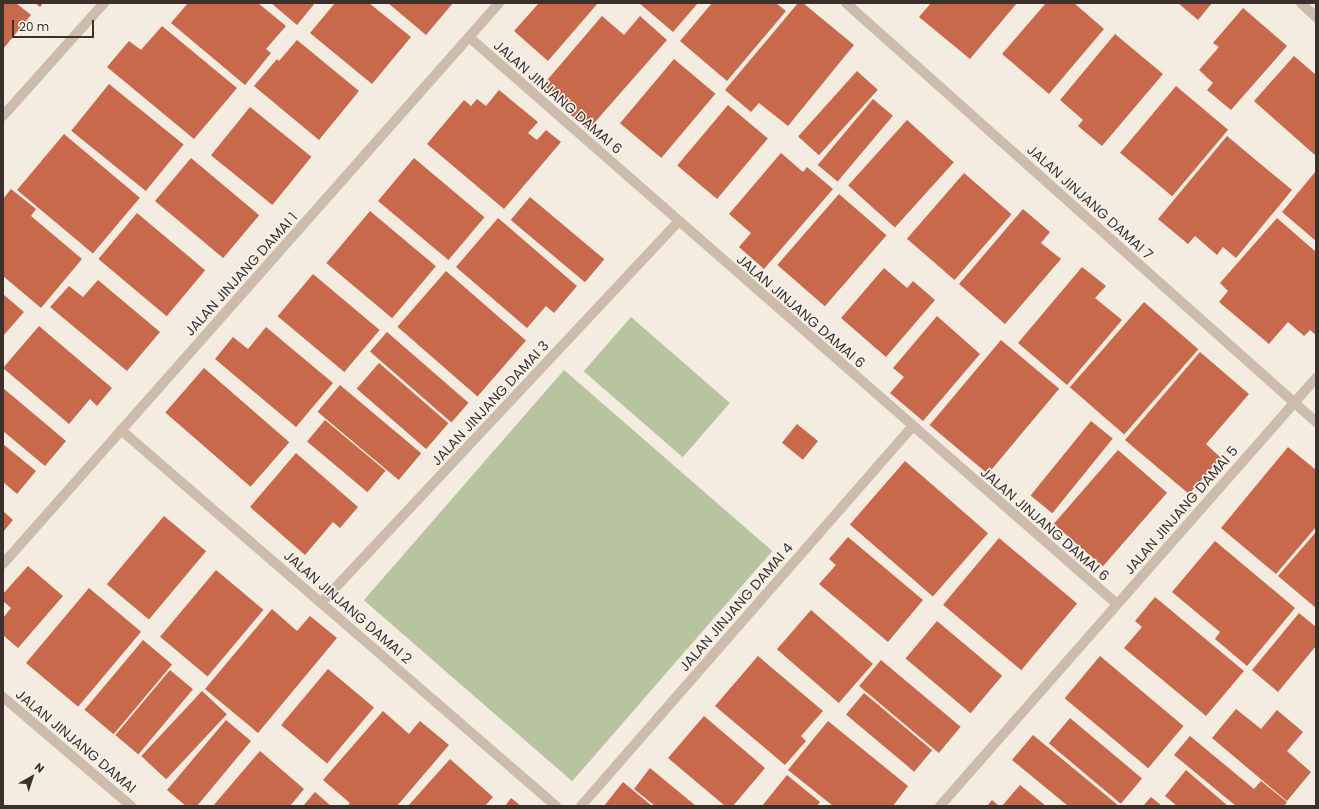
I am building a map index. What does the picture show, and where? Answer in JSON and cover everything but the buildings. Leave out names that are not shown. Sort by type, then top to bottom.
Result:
[{"type":"street","points":[[3,116],[104,3]]},
{"type":"street","name":"JALAN JINJANG DAMAI 1","points":[[3,564],[499,3]]},
{"type":"street","name":"JALAN JINJANG DAMAI 7","points":[[846,3],[1316,422]]},
{"type":"street","points":[[1301,3],[1316,17]]},
{"type":"street","name":"JALAN JINJANG DAMAI 6","points":[[469,37],[912,427],[1117,604]]},
{"type":"street","name":"JALAN JINJANG DAMAI 3","points":[[321,603],[679,221]]},
{"type":"street","name":"JALAN JINJANG DAMAI 5","points":[[940,806],[1316,378]]},
{"type":"street","name":"JALAN JINJANG DAMAI 4","points":[[581,806],[912,427]]},
{"type":"street","name":"JALAN JINJANG DAMAI 2","points":[[122,430],[556,806]]},
{"type":"street","name":"JALAN JINJANG DAMAI","points":[[3,698],[131,806]]},
{"type":"green space","points":[[631,317],[730,403],[683,457],[584,371]]},
{"type":"green space","points":[[564,370],[772,551],[572,781],[364,600]]}]
